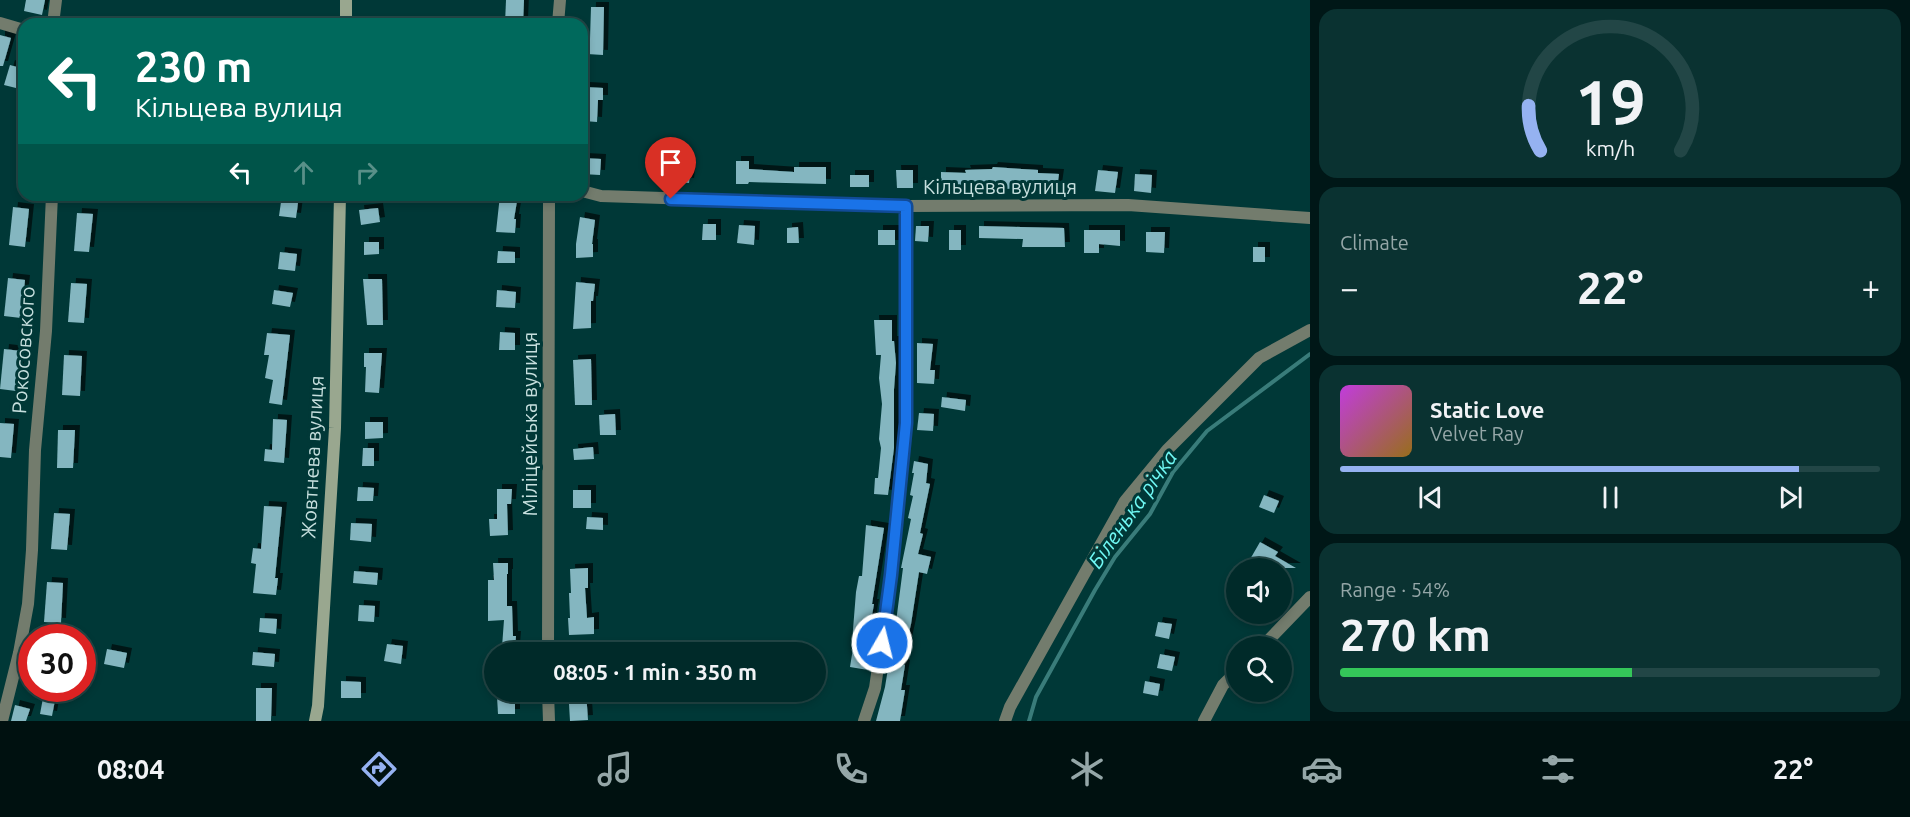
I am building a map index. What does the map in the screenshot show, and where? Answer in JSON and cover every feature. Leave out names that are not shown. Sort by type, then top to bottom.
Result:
[{"type":"main road","points":[[346,0],[346,18]]},
{"type":"main road","name":"Жовтнева вулиця","points":[[315,721],[318,706],[334,428],[340,201]]},
{"type":"street","points":[[54,18],[56,0]]},
{"type":"street","points":[[558,18],[560,0]]},
{"type":"street","points":[[0,23],[18,28]]},
{"type":"street","name":"Кільцева вулиця","points":[[588,193],[601,196],[906,206],[1128,205],[1310,218]]},
{"type":"street","name":"Рокосовского","points":[[2,721],[19,653],[28,604],[35,450],[46,331],[52,201]]},
{"type":"street","name":"Міліцейська вулиця","points":[[548,642],[549,201]]},
{"type":"street","points":[[864,721],[877,676],[891,575],[906,423],[906,206]]},
{"type":"street","points":[[1005,721],[1010,707],[1125,501],[1167,450],[1259,358],[1310,330]]},
{"type":"street","points":[[1273,636],[1310,597]]},
{"type":"street","points":[[1204,721],[1226,682]]},
{"type":"street","points":[[548,702],[549,721]]},
{"type":"building","points":[[26,0],[45,0],[42,15],[24,11]]},
{"type":"building","points":[[506,0],[524,0],[523,18],[505,18]]},
{"type":"building","points":[[591,7],[604,7],[603,55],[588,54],[588,38],[590,39]]},
{"type":"building","points":[[0,35],[11,38],[3,66],[0,66]]},
{"type":"building","points":[[10,65],[18,67],[18,88],[4,85]]},
{"type":"building","points":[[588,87],[603,88],[603,100],[598,100],[597,122],[588,121]]},
{"type":"building","points":[[588,158],[601,159],[600,175],[588,174]]},
{"type":"building","points":[[736,161],[749,161],[749,169],[794,172],[794,167],[826,167],[826,184],[749,182],[748,184],[736,184]]},
{"type":"building","points":[[678,167],[691,168],[689,183],[677,182]]},
{"type":"building","points":[[993,167],[1059,174],[1057,188],[966,188],[966,185],[941,185],[941,172],[966,173],[965,170],[992,169]]},
{"type":"building","points":[[896,170],[913,170],[913,188],[897,188]]},
{"type":"building","points":[[1098,170],[1118,172],[1115,193],[1095,191]]},
{"type":"building","points":[[1135,174],[1152,175],[1151,193],[1134,191]]},
{"type":"building","points":[[850,175],[869,175],[869,187],[850,187]]},
{"type":"building","points":[[281,201],[298,201],[296,218],[279,216]]},
{"type":"building","points":[[499,201],[517,201],[514,219],[516,219],[515,233],[496,232]]},
{"type":"building","points":[[13,207],[29,209],[25,247],[9,245]]},
{"type":"building","points":[[378,208],[380,222],[361,225],[359,210]]},
{"type":"building","points":[[77,213],[93,214],[89,252],[74,251]]},
{"type":"building","points":[[580,217],[595,220],[593,257],[576,258]]},
{"type":"building","points":[[703,224],[716,224],[716,240],[702,240]]},
{"type":"building","points":[[739,225],[755,226],[754,245],[737,243]]},
{"type":"building","points":[[916,226],[929,226],[928,242],[915,241]]},
{"type":"building","points":[[979,226],[1064,228],[1065,247],[1022,247],[1023,239],[979,238]]},
{"type":"building","points":[[798,227],[799,243],[787,243],[787,228]]},
{"type":"building","points":[[878,230],[895,230],[895,245],[878,245]]},
{"type":"building","points":[[949,230],[961,230],[961,250],[949,250]]},
{"type":"building","points":[[1084,230],[1120,230],[1120,246],[1099,244],[1099,253],[1084,253]]},
{"type":"building","points":[[1146,232],[1165,232],[1164,253],[1146,252]]},
{"type":"building","points":[[364,242],[379,242],[379,254],[364,255]]},
{"type":"building","points":[[1253,247],[1265,247],[1265,262],[1253,262]]},
{"type":"building","points":[[498,251],[515,252],[515,263],[497,263]]},
{"type":"building","points":[[280,252],[297,254],[295,271],[278,269]]},
{"type":"building","points":[[8,278],[25,280],[21,318],[4,316]]},
{"type":"building","points":[[363,279],[382,279],[383,325],[367,325]]},
{"type":"building","points":[[576,282],[595,284],[593,301],[591,301],[591,328],[573,329]]},
{"type":"building","points":[[71,283],[87,284],[84,323],[68,322]]},
{"type":"building","points":[[274,290],[293,293],[290,307],[272,304]]},
{"type":"building","points":[[497,290],[516,292],[515,308],[496,307]]},
{"type":"building","points":[[874,320],[892,320],[892,341],[894,341],[896,363],[894,448],[888,495],[874,494],[881,448],[879,439],[882,404],[879,378],[881,355],[876,355]]},
{"type":"building","points":[[500,332],[515,333],[515,350],[499,350]]},
{"type":"building","points":[[267,333],[290,335],[282,405],[269,403],[273,380],[265,378],[269,355],[264,355]]},
{"type":"building","points":[[917,343],[933,344],[930,370],[935,370],[934,384],[917,383]]},
{"type":"building","points":[[4,349],[21,351],[16,391],[0,389]]},
{"type":"building","points":[[364,353],[382,353],[379,393],[365,392]]},
{"type":"building","points":[[64,355],[82,356],[80,396],[62,395]]},
{"type":"building","points":[[591,359],[592,405],[575,405],[573,360]]},
{"type":"building","points":[[942,397],[966,400],[965,411],[941,407]]},
{"type":"building","points":[[919,413],[934,414],[933,431],[917,430]]},
{"type":"building","points":[[615,414],[616,435],[600,435],[599,415]]},
{"type":"building","points":[[273,419],[287,420],[284,463],[264,461],[265,449],[272,450]]},
{"type":"building","points":[[365,422],[383,422],[383,438],[365,439]]},
{"type":"building","points":[[0,423],[14,424],[11,458],[0,457]]},
{"type":"building","points":[[58,430],[75,430],[73,468],[57,468]]},
{"type":"building","points":[[593,447],[594,459],[574,460],[573,449]]},
{"type":"building","points":[[363,448],[374,448],[374,466],[362,466]]},
{"type":"building","points":[[914,461],[928,464],[926,483],[930,484],[918,554],[931,557],[927,574],[919,572],[902,664],[905,665],[901,690],[905,690],[900,721],[876,721],[885,687],[891,650],[889,650],[896,622],[903,568],[901,568],[911,519],[908,518],[913,496],[910,495]]},
{"type":"building","points":[[358,487],[374,488],[373,501],[357,501]]},
{"type":"building","points":[[497,489],[512,489],[511,504],[507,504],[508,535],[490,536],[489,519],[497,519]]},
{"type":"building","points":[[573,490],[591,490],[591,508],[573,508]]},
{"type":"building","points":[[1264,495],[1279,501],[1274,513],[1259,507]]},
{"type":"building","points":[[264,506],[282,507],[275,578],[278,578],[276,595],[253,593],[256,564],[251,563],[253,548],[261,549]]},
{"type":"building","points":[[54,513],[70,514],[67,550],[51,549]]},
{"type":"building","points":[[587,517],[603,518],[603,530],[586,529]]},
{"type":"building","points":[[351,523],[372,524],[371,542],[350,540]]},
{"type":"building","points":[[866,525],[884,528],[870,620],[866,656],[870,656],[868,670],[850,667],[854,642],[852,642],[856,592],[859,576],[862,576]]},
{"type":"building","points":[[1260,542],[1278,552],[1275,556],[1278,558],[1251,558]]},
{"type":"building","points":[[493,563],[508,563],[507,606],[512,606],[513,636],[516,636],[516,642],[502,642],[504,620],[488,621],[488,580],[494,580]]},
{"type":"building","points":[[588,568],[588,588],[585,588],[587,618],[594,617],[594,634],[569,635],[570,569]]},
{"type":"building","points":[[354,571],[378,573],[377,585],[353,583]]},
{"type":"building","points":[[47,582],[63,583],[61,623],[44,622]]},
{"type":"building","points":[[359,605],[375,606],[374,622],[358,621]]},
{"type":"building","points":[[260,618],[277,619],[276,634],[259,632]]},
{"type":"building","points":[[1158,622],[1172,624],[1169,639],[1155,636]]},
{"type":"building","points":[[387,644],[403,646],[401,664],[384,661]]},
{"type":"building","points":[[107,649],[127,653],[124,668],[104,664]]},
{"type":"building","points":[[253,652],[275,654],[274,667],[252,665]]},
{"type":"building","points":[[1160,654],[1175,657],[1172,671],[1157,668]]},
{"type":"building","points":[[341,681],[361,682],[361,698],[341,698]]},
{"type":"building","points":[[1145,681],[1160,684],[1158,696],[1143,693]]},
{"type":"building","points":[[256,688],[272,688],[271,721],[256,721]]},
{"type":"building","points":[[42,702],[55,702],[52,716],[40,714]]},
{"type":"building","points":[[497,702],[515,702],[515,714],[498,714]]},
{"type":"building","points":[[572,702],[587,702],[588,720],[570,721],[569,704]]},
{"type":"building","points":[[15,705],[30,709],[26,721],[11,721]]},
{"type":"waterway","name":"Біленька річка","points":[[1029,721],[1036,697],[1095,590],[1115,557],[1150,514],[1173,472],[1207,431],[1310,354]]},
{"type":"route","points":[[671,199],[906,206],[906,423],[882,643]]}]
